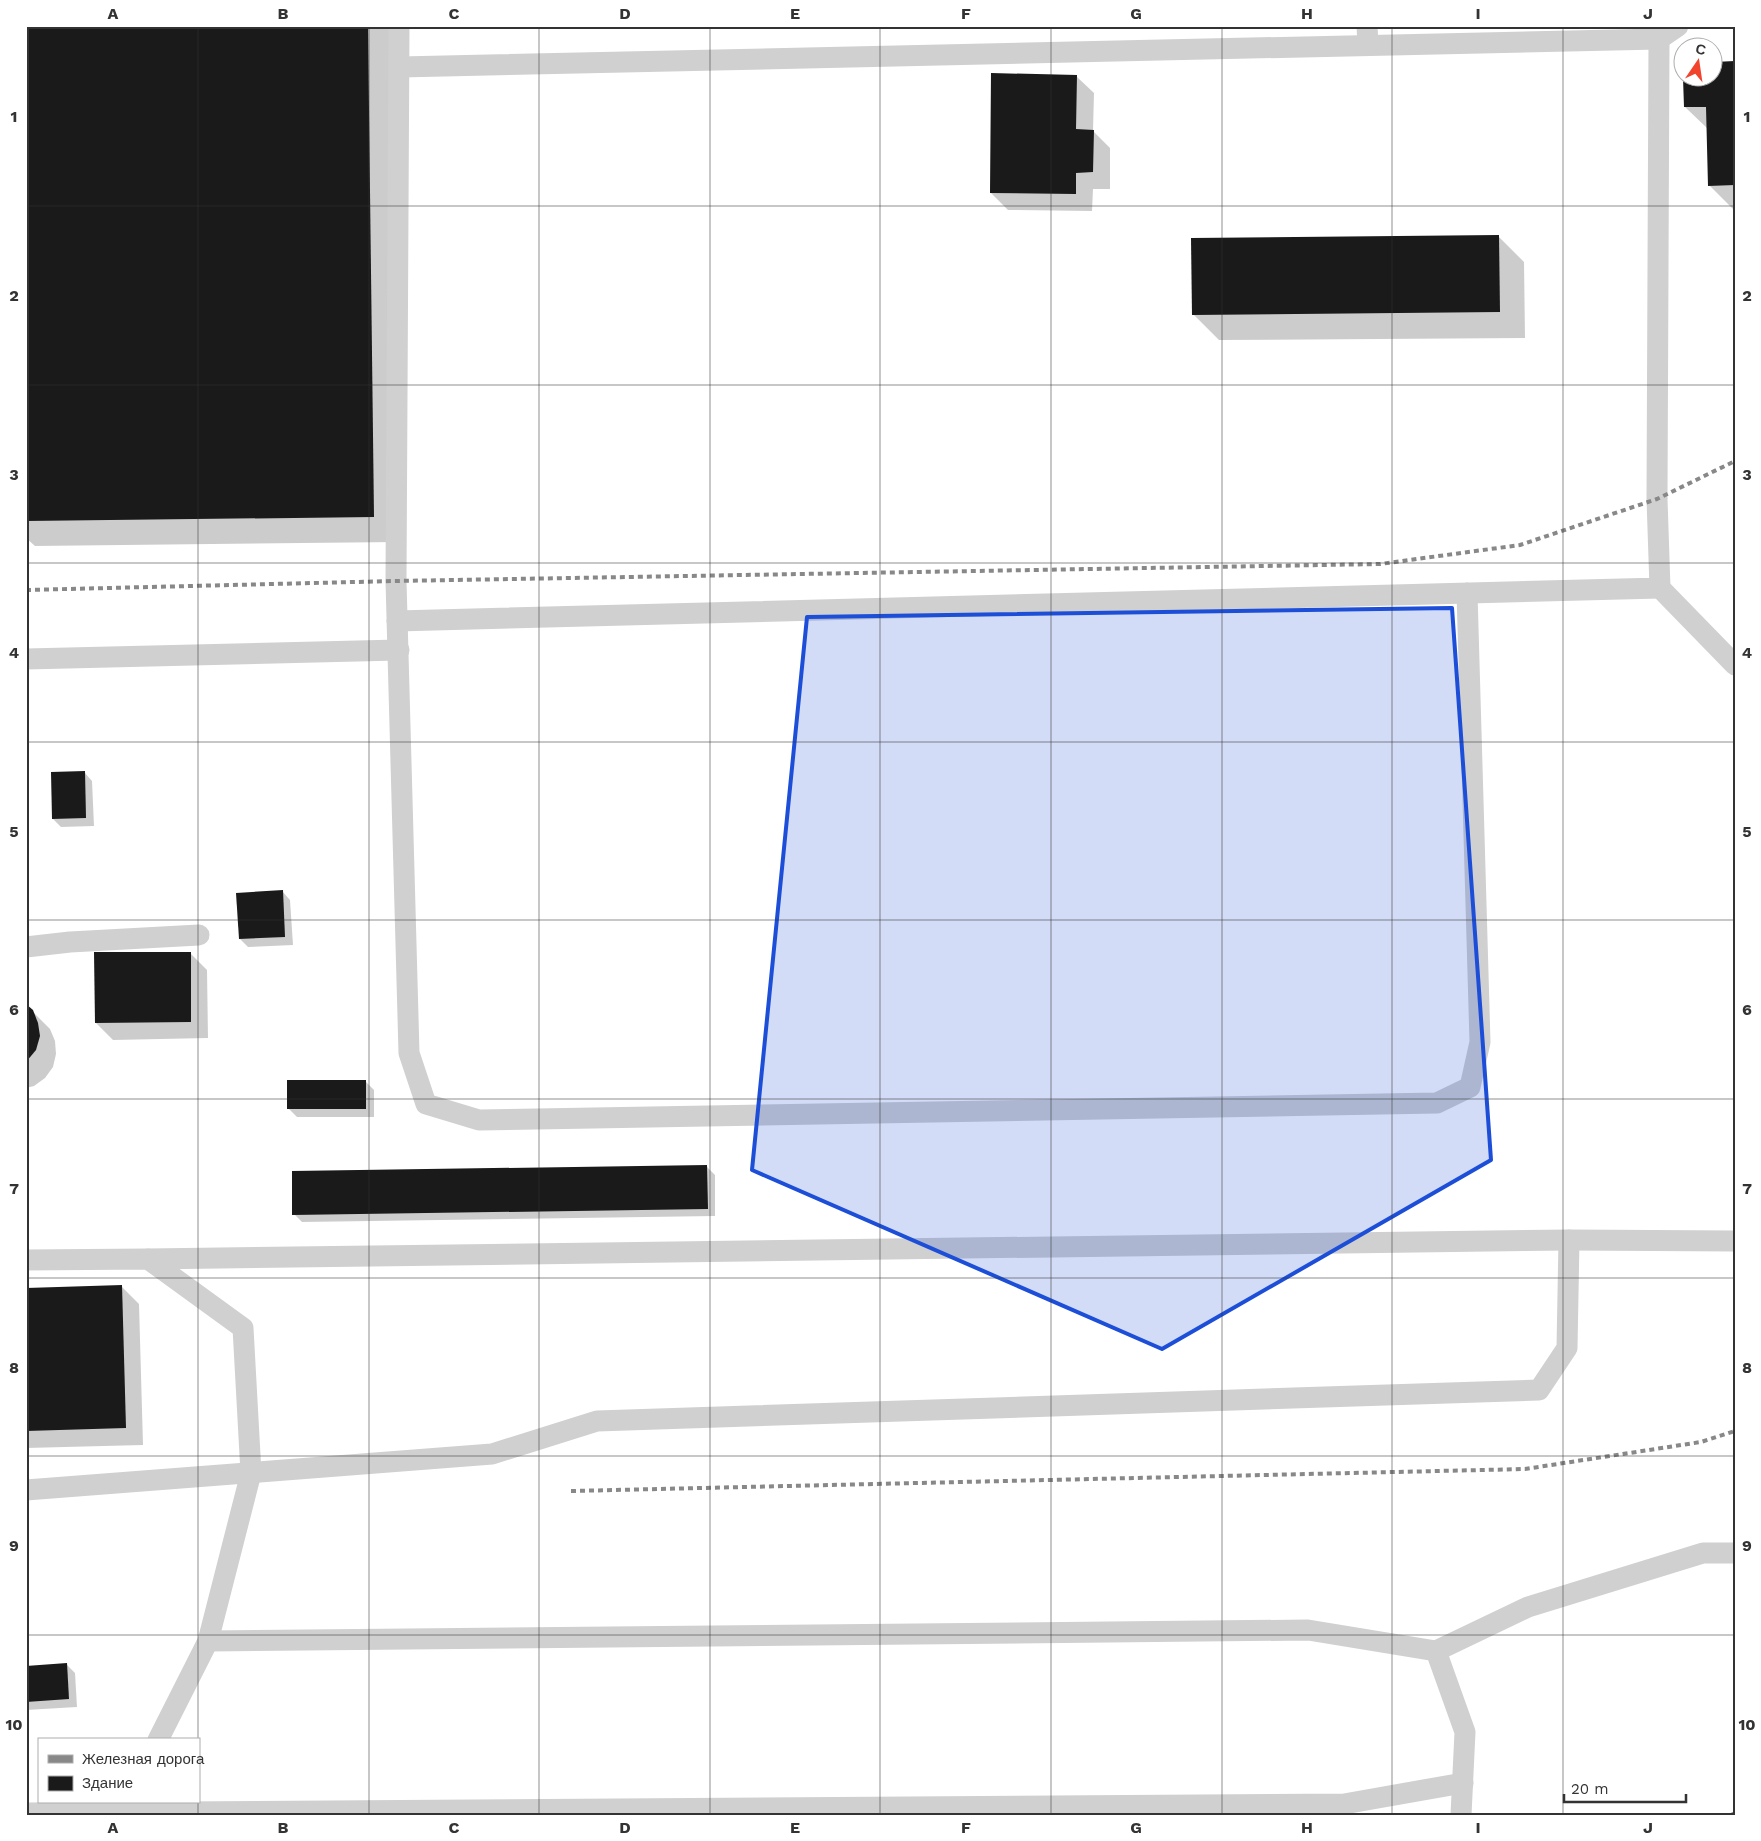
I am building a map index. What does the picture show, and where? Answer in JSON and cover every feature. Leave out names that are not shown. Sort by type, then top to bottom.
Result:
[{"type":"lane","points":[[399,26],[397,621],[409,1052],[426,1104],[479,1120],[1437,1104],[1470,1087],[1480,1042],[1467,593]]},
{"type":"lane","points":[[400,67],[1368,36],[1659,39],[1678,26]]},
{"type":"lane","points":[[1659,39],[1657,499],[1660,588],[1735,665]]},
{"type":"lane","points":[[397,621],[1660,588]]},
{"type":"lane","points":[[26,659],[399,650]]},
{"type":"lane","points":[[26,948],[70,942],[198,936]]},
{"type":"lane","points":[[26,1260],[1570,1240],[1735,1241]]},
{"type":"lane","points":[[26,1490],[492,1454],[597,1421],[1538,1390],[1567,1348],[1570,1240]]},
{"type":"lane","points":[[148,1259],[243,1328],[250,1473],[208,1641],[159,1738]]},
{"type":"lane","points":[[208,1641],[1308,1630],[1436,1651],[1528,1607],[1703,1553],[1735,1553]]},
{"type":"lane","points":[[1436,1651],[1465,1732],[1461,1815]]},
{"type":"lane","points":[[26,1813],[124,1807],[1344,1804],[1463,1783]]},
{"type":"highlighted area","points":[[1452,608],[1491,1160],[1162,1349],[752,1170],[807,617]]},
{"type":"building","points":[[26,26],[368,26],[374,517],[26,521]]},
{"type":"building","points":[[1735,61],[1735,185],[1708,186],[1706,107],[1684,107],[1683,88],[1724,88],[1724,62]]},
{"type":"building","points":[[991,73],[1077,75],[1076,129],[1094,130],[1093,172],[1076,173],[1076,194],[990,193]]},
{"type":"building","points":[[1499,235],[1500,312],[1192,315],[1191,238]]},
{"type":"building","points":[[85,771],[86,818],[52,819],[51,772]]},
{"type":"building","points":[[283,890],[285,937],[239,939],[236,893]]},
{"type":"building","points":[[94,952],[191,952],[191,1022],[95,1023]]},
{"type":"building","points":[[26,1004],[33,1010],[40,1036],[36,1050],[26,1062]]},
{"type":"building","points":[[287,1080],[366,1080],[366,1109],[287,1109]]},
{"type":"building","points":[[707,1165],[708,1209],[292,1215],[292,1171]]},
{"type":"building","points":[[122,1285],[126,1428],[26,1431],[26,1288]]},
{"type":"building","points":[[67,1663],[69,1699],[26,1702],[26,1666]]},
{"type":"railway","points":[[26,590],[396,581],[1380,564],[1520,545],[1657,499],[1735,461]]},
{"type":"railway","points":[[571,1491],[1525,1469],[1701,1442],[1735,1431]]},
{"type":"railway","points":[[1731,1815],[1735,1813]]}]
